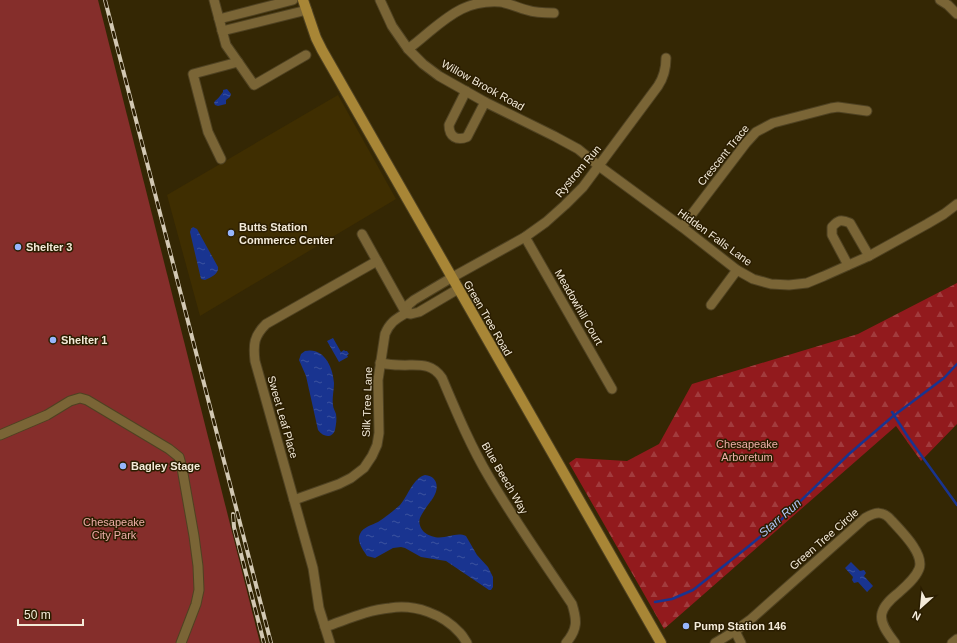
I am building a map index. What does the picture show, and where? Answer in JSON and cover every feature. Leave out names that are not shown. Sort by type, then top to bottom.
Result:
[{"type":"street","points":[[214,0],[226,45],[254,85],[306,56]]},
{"type":"street","points":[[219,19],[294,0]]},
{"type":"street","name":"Green Tree Road","points":[[303,0],[316,38],[322,50],[660,643]]},
{"type":"street","name":"Willow Brook Road","points":[[380,0],[392,26],[408,49],[423,64],[439,76],[485,102],[554,136],[578,150],[599,166]]},
{"type":"street","points":[[940,0],[948,5],[957,14]]},
{"type":"street","points":[[408,49],[446,18],[458,10],[472,4],[486,1],[502,2],[528,11],[554,13]]},
{"type":"street","points":[[222,32],[307,10]]},
{"type":"street","name":"Rystrom Run","points":[[451,278],[525,237],[565,206],[583,187],[663,78],[666,68],[666,58]]},
{"type":"street","points":[[221,158],[208,132],[193,74],[238,62]]},
{"type":"street","points":[[466,91],[450,125],[449,131],[457,138],[462,139],[467,137],[485,102]]},
{"type":"street","name":"Crescent Trace","points":[[682,227],[756,132],[773,123],[831,108],[867,111]]},
{"type":"street","name":"Hidden Falls Lane","points":[[599,166],[682,227],[737,270],[753,278],[771,284],[789,285],[807,282],[824,276],[869,256],[938,218],[957,204]]},
{"type":"street","points":[[848,265],[832,235],[832,227],[839,221],[845,220],[850,222],[869,256]]},
{"type":"street","points":[[362,234],[406,313]]},
{"type":"street","name":"Meadowhill Court","points":[[525,237],[612,389]]},
{"type":"street","name":"Sweet Leaf Place","points":[[330,643],[319,608],[313,568],[255,361],[255,339],[266,324],[377,261]]},
{"type":"street","points":[[711,305],[737,270]]},
{"type":"street","name":"Silk Tree Lane","points":[[294,500],[339,484],[352,478],[364,468],[377,445],[379,433],[378,380],[385,334],[388,327],[406,313],[408,305],[414,300],[451,278]]},
{"type":"street","name":"Silk Tree Lane","points":[[406,313],[411,314],[419,312],[458,289]]},
{"type":"street","name":"Blue Beech Way","points":[[380,363],[398,366],[425,366],[438,372],[442,378],[457,415],[488,476],[572,604],[576,624],[573,634],[566,643]]},
{"type":"street","points":[[0,436],[47,415],[70,401],[80,398],[87,400],[152,438],[179,457],[194,536],[198,566],[198,590],[196,604],[181,643]]},
{"type":"street","name":"Green Tree Circle","points":[[715,643],[750,620],[865,518],[872,514],[883,514],[889,518],[916,549],[920,562],[920,568],[916,574],[885,606],[882,613],[884,626],[895,643]]},
{"type":"street","points":[[324,627],[371,611],[406,607],[431,612],[448,622],[460,633],[467,643]]},
{"type":"street","points":[[735,631],[741,643]]},
{"type":"street","points":[[952,643],[957,639]]},
{"type":"shaded area","points":[[338,95],[396,199],[200,316],[167,195]]},
{"type":"green space","name":"Chesapeake City Park","points":[[0,0],[98,0],[260,643],[0,643]]},
{"type":"green space","name":"Chesapeake Arboretum","points":[[957,283],[957,424],[921,461],[896,426],[664,629],[569,463],[576,458],[627,461],[659,444],[692,384],[858,334]]},
{"type":"water","points":[[227,89],[231,94],[226,100],[226,104],[218,106],[215,105],[215,101],[223,90]]},
{"type":"water","points":[[193,227],[197,229],[218,267],[216,273],[205,280],[201,279],[190,232]]},
{"type":"water","points":[[333,338],[341,352],[344,350],[349,354],[347,355],[348,357],[339,362],[327,341]]},
{"type":"water","points":[[305,351],[317,352],[322,355],[332,371],[334,383],[333,406],[336,414],[336,420],[334,433],[330,436],[325,435],[318,430],[306,376],[299,360],[301,354]]},
{"type":"water","points":[[425,475],[432,477],[437,486],[433,498],[419,520],[422,529],[430,536],[436,537],[456,535],[466,536],[477,555],[488,567],[493,577],[493,587],[491,590],[446,561],[421,557],[401,547],[393,548],[375,558],[367,556],[362,548],[359,542],[361,532],[365,528],[381,520],[400,505],[414,483]]},
{"type":"water","points":[[851,562],[860,571],[864,570],[866,573],[864,576],[873,586],[867,592],[858,582],[854,583],[852,580],[853,577],[845,568]]},
{"type":"waterway","name":"Starr Run","points":[[655,602],[672,599],[693,590],[749,546],[782,519],[849,454],[892,417],[944,378],[957,364]]},
{"type":"waterway","name":"Starr Run","points":[[892,412],[908,437],[957,505]]},
{"type":"railway","points":[[105,0],[271,643]]},
{"type":"railway","points":[[233,514],[234,527],[264,643]]},
{"type":"place","name":"Butts Station Commerce Center","points":[[231,233]]},
{"type":"place","name":"Shelter 3","points":[[18,247]]},
{"type":"place","name":"Shelter 1","points":[[53,340]]},
{"type":"place","name":"Bagley Stage","points":[[123,466]]},
{"type":"place","name":"Pump Station 146","points":[[686,626]]}]
